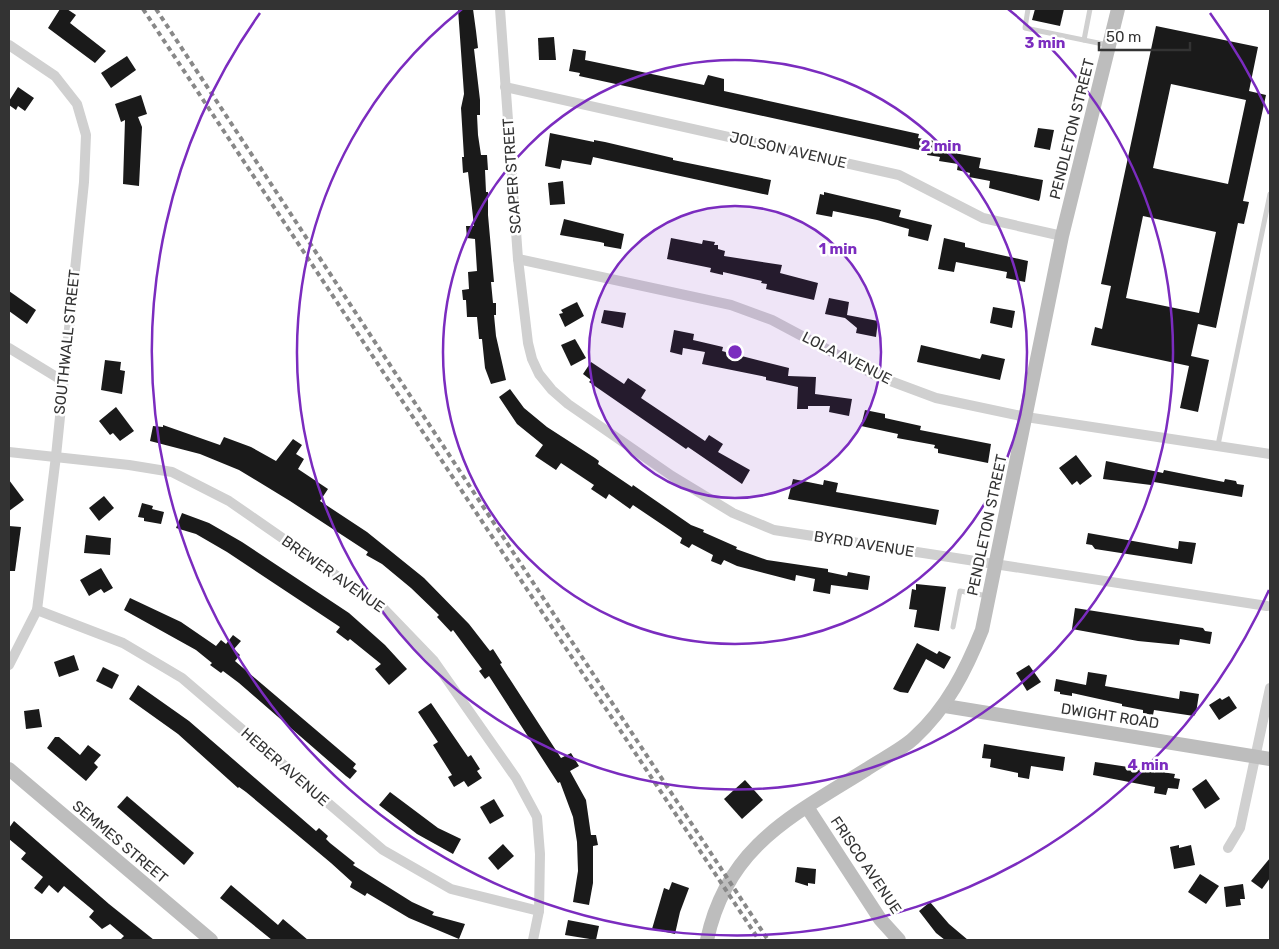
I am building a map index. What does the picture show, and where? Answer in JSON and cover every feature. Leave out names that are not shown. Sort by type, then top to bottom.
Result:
[{"type":"main road","name":"PENDLETON STREET","points":[[707,940],[711,923],[737,866],[758,842],[807,807],[913,739],[945,706],[971,656],[982,630],[1062,236],[1118,9]]},
{"type":"main road","name":"DWIGHT ROAD","points":[[945,706],[1270,759]]},
{"type":"main road","name":"SEMMES STREET","points":[[9,769],[211,940]]},
{"type":"main road","name":"FRISCO AVENUE","points":[[807,807],[880,919],[899,940]]},
{"type":"street","name":"SCAPER STREET","points":[[500,9],[518,259],[528,343]]},
{"type":"street","name":"SOUTHWALL STREET","points":[[9,45],[55,76],[77,104],[86,135],[84,182],[56,456],[37,610],[9,665]]},
{"type":"street","name":"JOLSON AVENUE","points":[[506,87],[899,175],[983,218],[1062,236]]},
{"type":"street","name":"LOLA AVENUE","points":[[518,259],[731,305],[772,320],[877,376],[936,398],[1026,417],[1270,454]]},
{"type":"street","name":"BYRD AVENUE","points":[[528,343],[532,360],[539,374],[552,390],[568,404],[672,476],[733,513],[774,530],[1267,606]]},
{"type":"street","points":[[9,348],[63,381]]},
{"type":"street","name":"BREWER AVENUE","points":[[9,452],[56,456],[172,472],[229,501],[383,608],[434,661],[516,778],[537,817],[540,854],[539,911],[533,940]]},
{"type":"street","name":"HEBER AVENUE","points":[[37,610],[123,642],[182,678],[383,850],[451,889],[539,911]]},
{"type":"street","points":[[1228,848],[1240,828],[1270,688]]},
{"type":"lane","points":[[1028,9],[1025,28],[1109,45]]},
{"type":"lane","points":[[1084,40],[1090,9]]},
{"type":"lane","points":[[1218,445],[1270,194]]},
{"type":"lane","points":[[953,627],[960,591],[988,596]]},
{"type":"building","points":[[60,9],[67,9],[76,15],[70,23],[106,51],[95,63],[48,28]]},
{"type":"building","points":[[458,9],[473,9],[478,48],[474,49],[480,100],[480,115],[477,115],[478,135],[481,155],[487,155],[488,170],[485,170],[486,192],[488,192],[488,215],[494,282],[491,282],[493,303],[496,303],[496,315],[494,315],[496,336],[506,380],[491,384],[485,368],[482,339],[479,339],[477,317],[467,317],[466,300],[463,300],[462,290],[469,289],[468,272],[477,271],[475,239],[467,238],[466,226],[474,226],[468,172],[463,173],[461,108],[464,94]]},
{"type":"building","points":[[1035,9],[1064,9],[1060,26],[1032,20]]},
{"type":"building","points":[[1156,26],[1258,47],[1249,91],[1266,95],[1243,201],[1249,202],[1244,224],[1238,223],[1216,328],[1198,324],[1191,356],[1209,360],[1198,412],[1180,408],[1189,366],[1091,345],[1095,327],[1102,329],[1111,286],[1101,284]],"holes":[[[1171,84],[1246,100],[1228,184],[1153,168]],[[1143,216],[1216,232],[1199,313],[1126,298]]]},
{"type":"building","points":[[554,37],[556,60],[539,60],[538,38]]},
{"type":"building","points":[[573,49],[586,51],[585,60],[704,85],[708,75],[724,79],[724,91],[919,134],[918,138],[950,144],[949,152],[981,158],[979,168],[1043,180],[1040,198],[1039,201],[989,188],[990,181],[969,177],[970,173],[957,170],[958,164],[939,161],[940,157],[927,155],[928,152],[579,76],[580,73],[569,71]]},
{"type":"building","points":[[127,56],[136,70],[111,88],[101,73]]},
{"type":"building","points":[[18,87],[34,98],[25,111],[18,106],[16,110],[9,105],[9,101]]},
{"type":"building","points":[[141,95],[147,114],[138,117],[142,127],[139,186],[123,184],[125,120],[121,122],[115,104]]},
{"type":"building","points":[[1038,128],[1054,130],[1050,150],[1034,147]]},
{"type":"building","points":[[550,133],[594,142],[594,140],[605,142],[673,158],[673,160],[771,180],[768,195],[593,157],[591,165],[562,160],[560,169],[545,166]]},
{"type":"building","points":[[563,181],[565,204],[550,205],[548,183]]},
{"type":"building","points":[[824,192],[901,210],[899,217],[932,225],[928,241],[908,236],[909,229],[877,220],[833,211],[832,217],[816,214],[820,194],[824,195]]},
{"type":"building","points":[[564,219],[624,234],[621,249],[604,246],[604,243],[600,242],[560,235]]},
{"type":"building","points":[[671,238],[702,244],[703,240],[715,242],[714,245],[718,245],[718,249],[725,251],[724,256],[782,265],[780,273],[818,283],[814,300],[766,289],[767,284],[761,283],[762,281],[723,272],[723,275],[710,272],[711,268],[667,259]]},
{"type":"building","points":[[944,238],[965,243],[965,247],[1028,261],[1025,282],[1006,278],[1007,272],[956,262],[954,272],[938,269]]},
{"type":"building","points":[[9,291],[36,310],[27,324],[9,311]]},
{"type":"building","points":[[829,298],[849,302],[847,315],[878,321],[876,337],[856,333],[857,328],[845,318],[825,314]]},
{"type":"building","points":[[577,302],[584,316],[565,327],[559,314],[563,313],[561,310]]},
{"type":"building","points":[[993,307],[1015,311],[1012,328],[990,323]]},
{"type":"building","points":[[604,310],[626,313],[623,328],[601,323]]},
{"type":"building","points":[[674,330],[694,334],[693,340],[723,347],[722,351],[789,368],[788,376],[816,377],[815,394],[852,399],[849,416],[829,412],[830,406],[808,406],[808,409],[797,409],[798,387],[766,380],[766,377],[702,364],[705,352],[683,348],[682,355],[670,352]]},
{"type":"building","points":[[575,339],[586,358],[571,366],[561,345]]},
{"type":"building","points":[[921,345],[980,359],[982,354],[1005,359],[1000,380],[917,362]]},
{"type":"building","points":[[105,360],[121,362],[120,370],[125,371],[122,394],[101,390]]},
{"type":"building","points":[[591,362],[624,384],[628,378],[646,390],[641,398],[705,441],[709,435],[723,444],[718,452],[750,470],[742,484],[688,447],[686,449],[589,382],[591,380],[583,374]]},
{"type":"building","points":[[510,389],[524,408],[547,427],[595,458],[599,461],[598,464],[632,487],[633,485],[691,525],[704,530],[703,532],[737,547],[736,549],[767,560],[828,569],[828,572],[847,576],[848,572],[870,576],[868,590],[831,585],[830,594],[813,591],[815,579],[796,575],[795,581],[737,566],[724,560],[721,565],[711,561],[713,555],[692,544],[689,548],[680,543],[682,538],[633,505],[630,509],[609,494],[606,499],[591,489],[594,485],[561,463],[556,470],[535,456],[543,445],[517,424],[499,397]]},
{"type":"building","points":[[116,407],[134,431],[120,441],[113,433],[110,435],[99,421]]},
{"type":"building","points":[[865,410],[885,414],[885,418],[921,426],[920,430],[991,444],[988,463],[938,453],[938,449],[934,448],[935,445],[897,438],[898,434],[861,426]]},
{"type":"building","points":[[163,425],[220,445],[224,437],[251,447],[276,461],[293,439],[302,445],[296,454],[304,459],[298,469],[328,489],[320,501],[367,532],[424,578],[469,624],[490,651],[493,649],[502,663],[500,664],[561,758],[571,753],[579,766],[570,771],[586,800],[591,835],[596,835],[598,845],[593,846],[593,883],[589,905],[573,902],[578,871],[577,842],[573,817],[560,782],[558,783],[489,676],[485,679],[479,671],[482,669],[453,630],[451,632],[437,617],[439,615],[411,588],[382,564],[366,555],[368,552],[290,501],[239,470],[200,454],[150,441],[153,426],[163,427]]},
{"type":"building","points":[[1076,455],[1092,476],[1080,485],[1077,481],[1072,485],[1059,468]]},
{"type":"building","points":[[1106,461],[1163,473],[1164,470],[1224,482],[1225,479],[1236,481],[1237,484],[1244,485],[1242,497],[1154,482],[1151,485],[1103,479]]},
{"type":"building","points":[[793,479],[823,485],[824,480],[838,483],[836,492],[939,510],[936,525],[788,499]]},
{"type":"building","points":[[9,480],[24,500],[9,511]]},
{"type":"building","points":[[104,496],[114,508],[99,521],[89,508]]},
{"type":"building","points":[[142,503],[153,506],[152,509],[164,512],[161,524],[144,521],[144,518],[138,517]]},
{"type":"building","points":[[182,513],[209,523],[242,542],[349,613],[385,645],[407,669],[389,685],[375,669],[381,664],[350,639],[348,641],[336,632],[340,627],[227,552],[196,534],[176,528]]},
{"type":"building","points":[[9,526],[21,527],[15,571],[9,571]]},
{"type":"building","points":[[1088,533],[1178,549],[1179,541],[1196,543],[1192,564],[1095,549],[1092,545],[1086,544]]},
{"type":"building","points":[[86,535],[111,538],[110,555],[84,553]]},
{"type":"building","points":[[101,568],[113,588],[104,593],[101,589],[89,596],[80,580]]},
{"type":"building","points":[[916,584],[946,587],[939,631],[914,627],[917,610],[909,609],[912,589],[916,590]]},
{"type":"building","points":[[130,598],[181,622],[216,646],[221,640],[226,644],[233,635],[241,641],[234,649],[240,655],[235,661],[356,764],[353,768],[357,771],[350,779],[239,683],[223,671],[221,673],[210,665],[212,663],[196,650],[124,610]]},
{"type":"building","points":[[1075,608],[1203,628],[1205,631],[1212,632],[1210,644],[1180,639],[1179,645],[1138,641],[1072,629]]},
{"type":"building","points":[[917,643],[937,654],[939,651],[951,657],[944,669],[926,659],[908,693],[893,689]]},
{"type":"building","points":[[74,655],[79,670],[59,677],[54,662]]},
{"type":"building","points":[[1029,665],[1041,682],[1027,691],[1016,673]]},
{"type":"building","points":[[103,667],[119,675],[112,689],[96,681]]},
{"type":"building","points":[[1088,672],[1107,675],[1105,686],[1179,699],[1180,691],[1199,694],[1196,713],[1194,716],[1154,710],[1153,715],[1143,713],[1143,710],[1122,706],[1122,704],[1072,693],[1072,696],[1060,694],[1060,692],[1054,691],[1056,679],[1086,685]]},
{"type":"building","points":[[138,685],[189,721],[316,831],[319,828],[328,836],[326,839],[330,843],[355,863],[353,865],[412,902],[434,912],[432,915],[465,924],[459,939],[409,918],[367,893],[365,896],[350,887],[352,882],[331,863],[246,792],[238,788],[178,734],[129,699]]},
{"type":"building","points":[[1229,696],[1237,708],[1219,720],[1209,705],[1220,698],[1222,700]]},
{"type":"building","points":[[431,703],[468,757],[471,755],[480,769],[477,771],[482,778],[468,787],[464,781],[454,787],[448,777],[452,775],[433,745],[438,742],[418,712]]},
{"type":"building","points":[[39,709],[42,727],[26,729],[24,711]]},
{"type":"building","points":[[55,737],[59,737],[80,755],[88,745],[101,755],[94,763],[98,767],[86,781],[47,748]]},
{"type":"building","points":[[984,744],[1065,757],[1063,771],[1031,766],[1029,779],[1018,777],[1018,773],[990,767],[991,759],[982,758]]},
{"type":"building","points":[[1095,762],[1175,774],[1174,778],[1180,779],[1178,789],[1168,788],[1166,795],[1154,793],[1155,787],[1093,775]]},
{"type":"building","points":[[1206,779],[1220,799],[1205,809],[1192,789]]},
{"type":"building","points":[[745,780],[763,800],[742,819],[724,799]]},
{"type":"building","points":[[390,792],[438,828],[461,839],[453,854],[417,834],[379,805]]},
{"type":"building","points":[[127,796],[194,853],[184,865],[117,807]]},
{"type":"building","points":[[494,799],[504,816],[490,824],[480,807]]},
{"type":"building","points":[[14,821],[109,904],[154,940],[120,940],[124,936],[110,924],[102,929],[89,917],[94,911],[64,886],[58,893],[49,885],[42,894],[34,888],[43,877],[21,859],[26,853],[9,839],[9,828]]},
{"type":"building","points":[[503,844],[514,856],[498,870],[488,858]]},
{"type":"building","points":[[1179,845],[1179,848],[1191,845],[1195,865],[1174,869],[1170,847]]},
{"type":"building","points":[[1270,858],[1270,878],[1262,889],[1251,881]]},
{"type":"building","points":[[797,867],[816,869],[815,884],[808,883],[808,886],[795,882]]},
{"type":"building","points":[[1200,874],[1219,886],[1206,904],[1188,892]]},
{"type":"building","points":[[672,882],[689,888],[680,912],[675,934],[652,929],[664,888],[669,890]]},
{"type":"building","points":[[1243,884],[1245,899],[1240,899],[1241,905],[1226,907],[1224,887]]},
{"type":"building","points":[[231,885],[278,925],[283,919],[308,940],[272,940],[220,898]]},
{"type":"building","points":[[930,902],[949,924],[968,940],[945,940],[936,933],[919,911]]},
{"type":"building","points":[[568,920],[599,926],[596,940],[565,935]]},
{"type":"railway","points":[[143,9],[759,940]]},
{"type":"railway","points":[[156,9],[768,940]]}]
